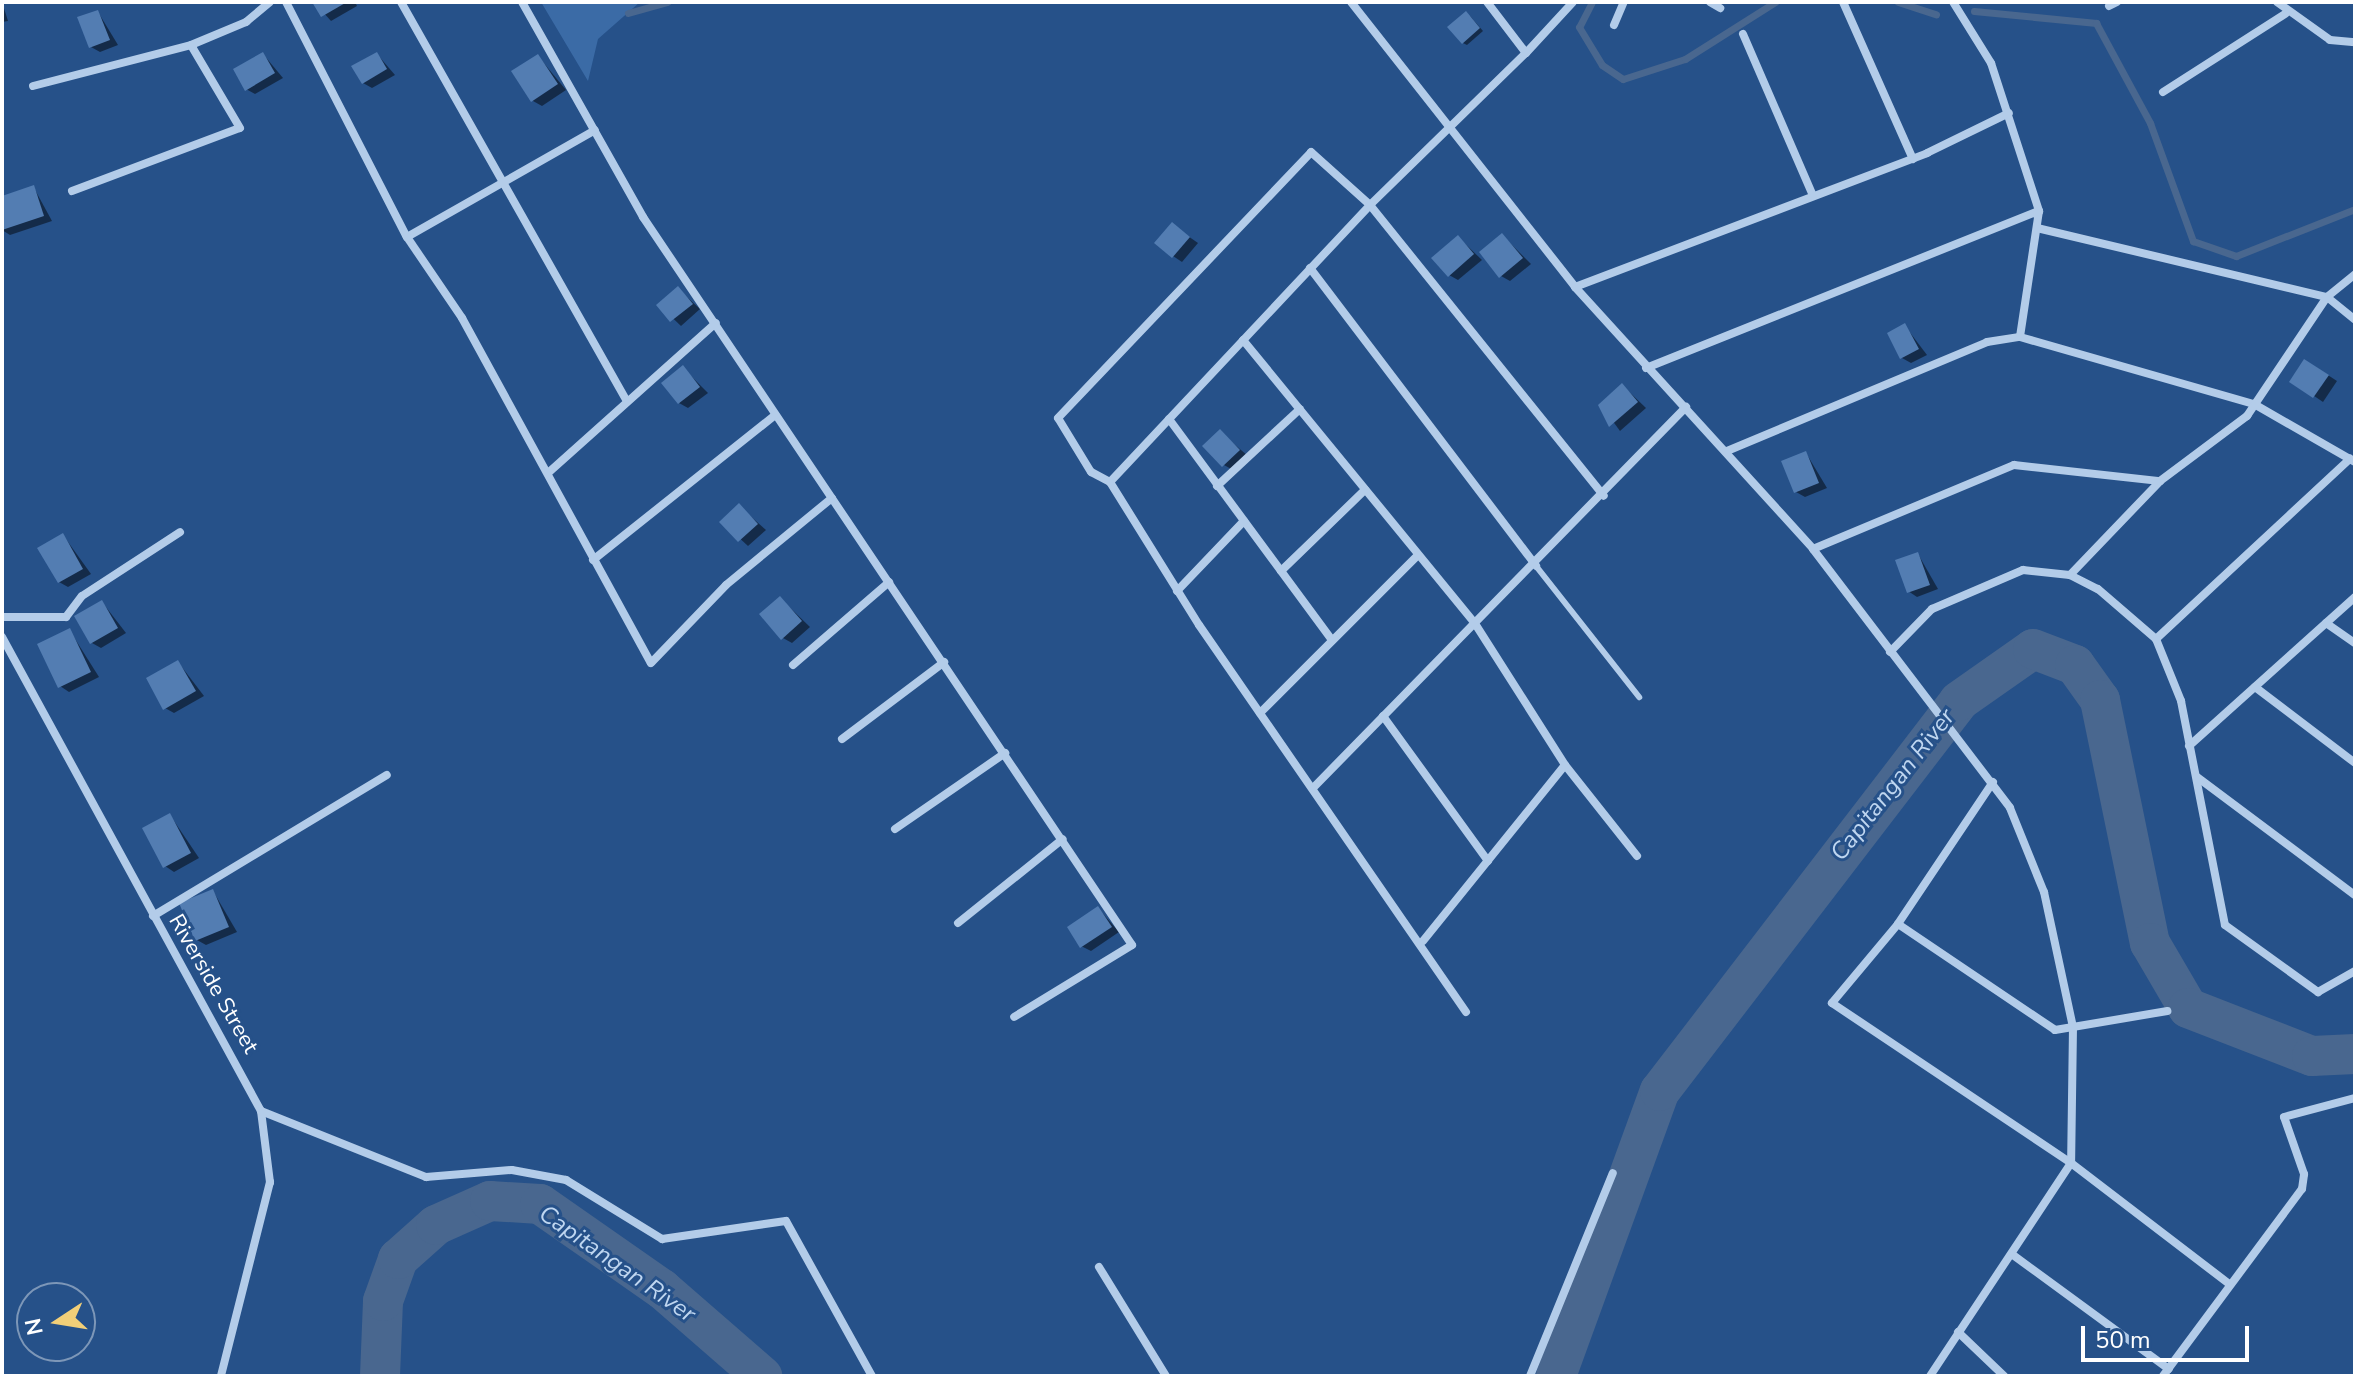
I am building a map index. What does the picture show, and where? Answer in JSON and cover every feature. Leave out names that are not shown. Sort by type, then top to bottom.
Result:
[{"type":"street","points":[[33,86],[191,45],[246,22],[270,2]]},
{"type":"street","points":[[286,2],[407,237],[548,473],[651,663],[726,585],[832,498]]},
{"type":"street","points":[[401,2],[626,399]]},
{"type":"street","points":[[522,2],[595,130],[775,415],[1132,945],[1014,1017]]},
{"type":"street","points":[[1351,2],[1575,287],[1813,549],[1918,691],[1993,782],[2044,892],[2073,1027],[2071,1163],[2013,1255],[1930,1376]]},
{"type":"street","points":[[1487,2],[1526,53]]},
{"type":"street","points":[[1110,482],[1446,126],[1526,53],[1573,2]]},
{"type":"street","points":[[1614,25],[1624,2]]},
{"type":"street","points":[[1710,2],[1720,8]]},
{"type":"street","points":[[1843,2],[1913,159]]},
{"type":"street","points":[[1953,2],[1991,63],[2039,211],[2020,337]]},
{"type":"street","points":[[2277,2],[2285,14],[2330,40],[2355,42]]},
{"type":"street","points":[[2163,92],[2285,14]]},
{"type":"street","points":[[1743,34],[1813,196]]},
{"type":"street","points":[[72,191],[240,128],[191,45]]},
{"type":"street","points":[[1575,287],[1913,159],[2009,113]]},
{"type":"street","points":[[407,237],[595,130]]},
{"type":"street","points":[[1466,1012],[1423,941],[1177,591],[1110,482],[1091,472],[1058,418],[1311,152],[1370,205],[1604,496]]},
{"type":"street","points":[[1646,368],[2039,211]]},
{"type":"street","points":[[2037,228],[2327,297],[2355,320]]},
{"type":"street","points":[[1310,268],[1536,566]]},
{"type":"street","points":[[2070,575],[2160,481],[2254,404],[2327,297],[2355,274]]},
{"type":"street","points":[[548,473],[626,399],[716,323]]},
{"type":"street","points":[[1727,451],[1987,342],[2020,337],[2254,404],[2353,460],[2156,639]]},
{"type":"street","points":[[1243,340],[1474,622],[1565,765],[1637,856]]},
{"type":"street","points":[[1314,787],[1474,622],[1536,566],[1686,407]]},
{"type":"street","points":[[1217,486],[1300,409]]},
{"type":"street","points":[[593,560],[775,415]]},
{"type":"street","points":[[1169,419],[1332,640]]},
{"type":"street","points":[[1813,549],[2014,465],[2160,481]]},
{"type":"street","points":[[1281,571],[1365,490]]},
{"type":"street","points":[[1177,591],[1244,521]]},
{"type":"street","points":[[2,617],[66,617],[82,596],[180,532]]},
{"type":"street","points":[[1260,713],[1418,555]]},
{"type":"street","points":[[1890,652],[1932,609],[2023,570],[2070,575],[2098,589],[2156,639],[2181,701],[2225,925],[2318,992],[2355,971]]},
{"type":"street","points":[[793,665],[889,582]]},
{"type":"street","points":[[2189,746],[2355,597]]},
{"type":"street","points":[[2326,623],[2355,643]]},
{"type":"street","name":"Riverside Street","points":[[2,637],[261,1111],[270,1182],[221,1376]]},
{"type":"street","points":[[842,739],[944,662]]},
{"type":"street","points":[[2255,687],[2355,763]]},
{"type":"street","points":[[1383,716],[1488,861]]},
{"type":"street","points":[[895,829],[1005,753]]},
{"type":"street","points":[[1423,941],[1565,765]]},
{"type":"street","points":[[153,916],[387,775]]},
{"type":"street","points":[[2197,777],[2355,895]]},
{"type":"street","points":[[1993,782],[1898,924],[1832,1003],[2071,1163],[2229,1284]]},
{"type":"street","points":[[958,923],[1063,839]]},
{"type":"street","points":[[1898,924],[2055,1030],[2167,1011]]},
{"type":"street","points":[[2013,1255],[2166,1373],[2306,1181],[2284,1117],[2355,1098]]},
{"type":"street","points":[[261,1111],[426,1177],[512,1170],[566,1180],[662,1239],[786,1221],[872,1376]]},
{"type":"street","points":[[1530,1376],[1613,1173]]},
{"type":"street","points":[[1099,1267],[1166,1376]]},
{"type":"street","points":[[1958,1332],[2004,1376]]},
{"type":"lane","points":[[1536,566],[1639,697]]},
{"type":"shaded area","points":[[541,2],[640,2],[598,39],[588,81]]},
{"type":"building","points":[[312,2],[347,2],[321,17]]},
{"type":"building","points":[[98,10],[110,40],[89,48],[77,17]]},
{"type":"building","points":[[1466,11],[1480,28],[1462,44],[1447,27]]},
{"type":"building","points":[[263,52],[275,73],[245,91],[233,69]]},
{"type":"building","points":[[377,52],[387,69],[362,84],[351,66]]},
{"type":"building","points":[[538,54],[558,84],[531,102],[511,71]]},
{"type":"building","points":[[34,185],[44,216],[2,230],[2,196]]},
{"type":"building","points":[[1172,222],[1190,237],[1172,258],[1154,243]]},
{"type":"building","points":[[1502,233],[1523,258],[1499,278],[1479,252]]},
{"type":"building","points":[[1458,235],[1474,254],[1448,277],[1431,258]]},
{"type":"building","points":[[678,286],[693,304],[670,322],[656,305]]},
{"type":"building","points":[[1905,323],[1919,349],[1900,359],[1887,333]]},
{"type":"building","points":[[2304,359],[2329,375],[2313,398],[2289,382]]},
{"type":"building","points":[[683,365],[700,387],[678,404],[661,383]]},
{"type":"building","points":[[1622,383],[1638,402],[1609,427],[1598,405]]},
{"type":"building","points":[[1220,429],[1240,450],[1222,467],[1202,446]]},
{"type":"building","points":[[1806,451],[1819,483],[1794,493],[1781,461]]},
{"type":"building","points":[[739,503],[758,524],[738,542],[719,522]]},
{"type":"building","points":[[63,533],[83,569],[58,583],[37,548]]},
{"type":"building","points":[[1918,552],[1930,585],[1907,593],[1895,560]]},
{"type":"building","points":[[780,596],[802,621],[781,640],[759,614]]},
{"type":"building","points":[[102,600],[118,628],[90,644],[74,616]]},
{"type":"building","points":[[70,628],[91,672],[58,688],[37,644]]},
{"type":"building","points":[[178,660],[196,691],[163,710],[146,678]]},
{"type":"building","points":[[170,813],[191,853],[163,868],[142,828]]},
{"type":"building","points":[[213,889],[229,927],[195,941],[179,903]]},
{"type":"building","points":[[1098,906],[1112,927],[1080,948],[1067,927]]},
{"type":"waterway","points":[[628,13],[667,2]]},
{"type":"waterway","points":[[1592,2],[1579,27],[1602,65],[1623,79],[1685,59],[1775,2]]},
{"type":"waterway","points":[[1898,2],[1936,14]]},
{"type":"waterway","points":[[1974,11],[2096,23],[2150,123],[2193,241],[2236,256],[2355,209]]},
{"type":"waterway","name":"Capitangan River","points":[[1556,1376],[1660,1091],[1959,701],[2033,649],[2075,665],[2100,700],[2150,943],[2188,1008],[2312,1056],[2355,1054]]},
{"type":"waterway","name":"Capitangan River","points":[[380,1376],[383,1301],[398,1259],[436,1225],[490,1201],[540,1204],[662,1289],[762,1376]]}]
